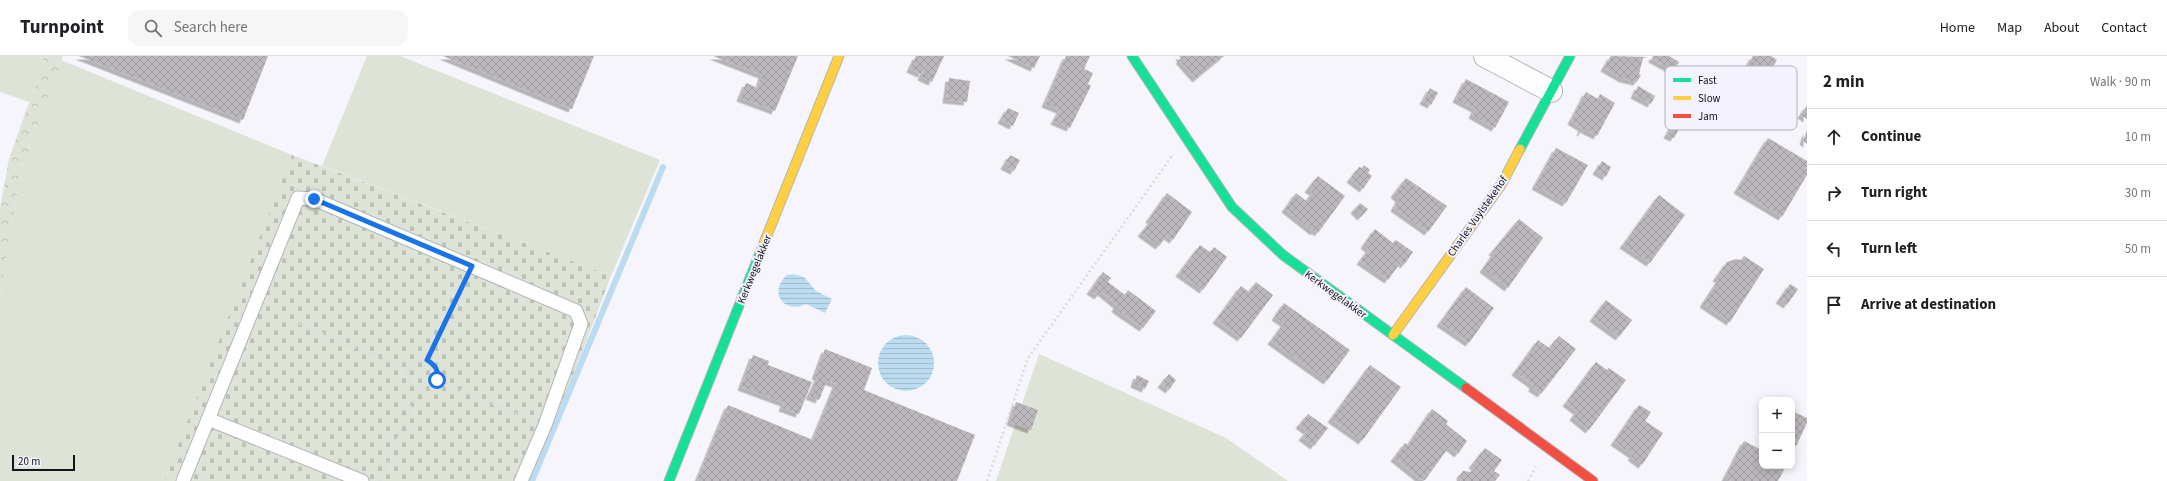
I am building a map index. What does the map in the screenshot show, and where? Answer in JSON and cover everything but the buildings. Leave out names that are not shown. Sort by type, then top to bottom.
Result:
[{"type":"street","name":"Kerkwegelakker","points":[[669,481],[839,56]]},
{"type":"street","name":"Kerkwegelakker","points":[[1132,56],[1232,207],[1283,255],[1593,481]]},
{"type":"street","points":[[1485,56],[1551,91]]},
{"type":"street","name":"Charles Vuylstekehof","points":[[1393,335],[1501,185],[1570,56]]},
{"type":"lane","points":[[183,481],[298,198],[314,199],[576,311],[581,324],[545,425],[521,481]]},
{"type":"lane","points":[[208,419],[362,481]]},
{"type":"path","points":[[987,481],[1028,358],[1185,137]]},
{"type":"path","points":[[427,360],[472,266]]},
{"type":"path","points":[[299,324],[408,370]]},
{"type":"path","points":[[418,360],[427,360],[435,365],[438,375],[437,380],[428,389],[418,389],[410,384],[407,375],[408,370],[410,366],[418,360]]},
{"type":"path","points":[[437,380],[545,425]]},
{"type":"path","points":[[380,481],[418,389]]},
{"type":"green space","points":[[0,56],[38,56],[44,60],[29,102],[0,92]]},
{"type":"green space","points":[[38,56],[63,56],[22,167],[0,297],[0,208],[9,159],[44,60]]},
{"type":"green space","points":[[367,56],[400,56],[660,160],[611,276],[322,166]]},
{"type":"green space","points":[[61,60],[292,155],[164,481],[0,481],[0,297],[22,167]]},
{"type":"green space","points":[[292,155],[611,276],[533,481],[164,481]]},
{"type":"green space","points":[[1039,354],[1226,438],[1288,481],[996,481]]},
{"type":"water","points":[[794,274],[804,277],[816,291],[832,299],[825,313],[806,304],[798,307],[791,306],[785,304],[781,300],[779,288],[781,282],[787,275]]},
{"type":"water","points":[[906,335],[917,337],[926,343],[932,352],[934,363],[932,374],[926,383],[917,389],[906,391],[895,389],[886,383],[880,374],[878,363],[880,352],[886,343],[895,337]]},
{"type":"waterway","points":[[532,481],[663,167]]},
{"type":"traffic: fast","points":[[1132,56],[1232,207],[1283,255],[1466,388]]},
{"type":"traffic: fast","points":[[1520,149],[1570,56]]},
{"type":"traffic: fast","points":[[669,481],[760,253]]},
{"type":"traffic: slow","points":[[760,253],[839,56]]},
{"type":"traffic: slow","points":[[1393,335],[1501,185],[1520,149]]},
{"type":"traffic: jam","points":[[1466,388],[1593,481]]},
{"type":"route","points":[[314,199],[472,266],[427,360],[435,365],[438,375],[437,380]]}]
